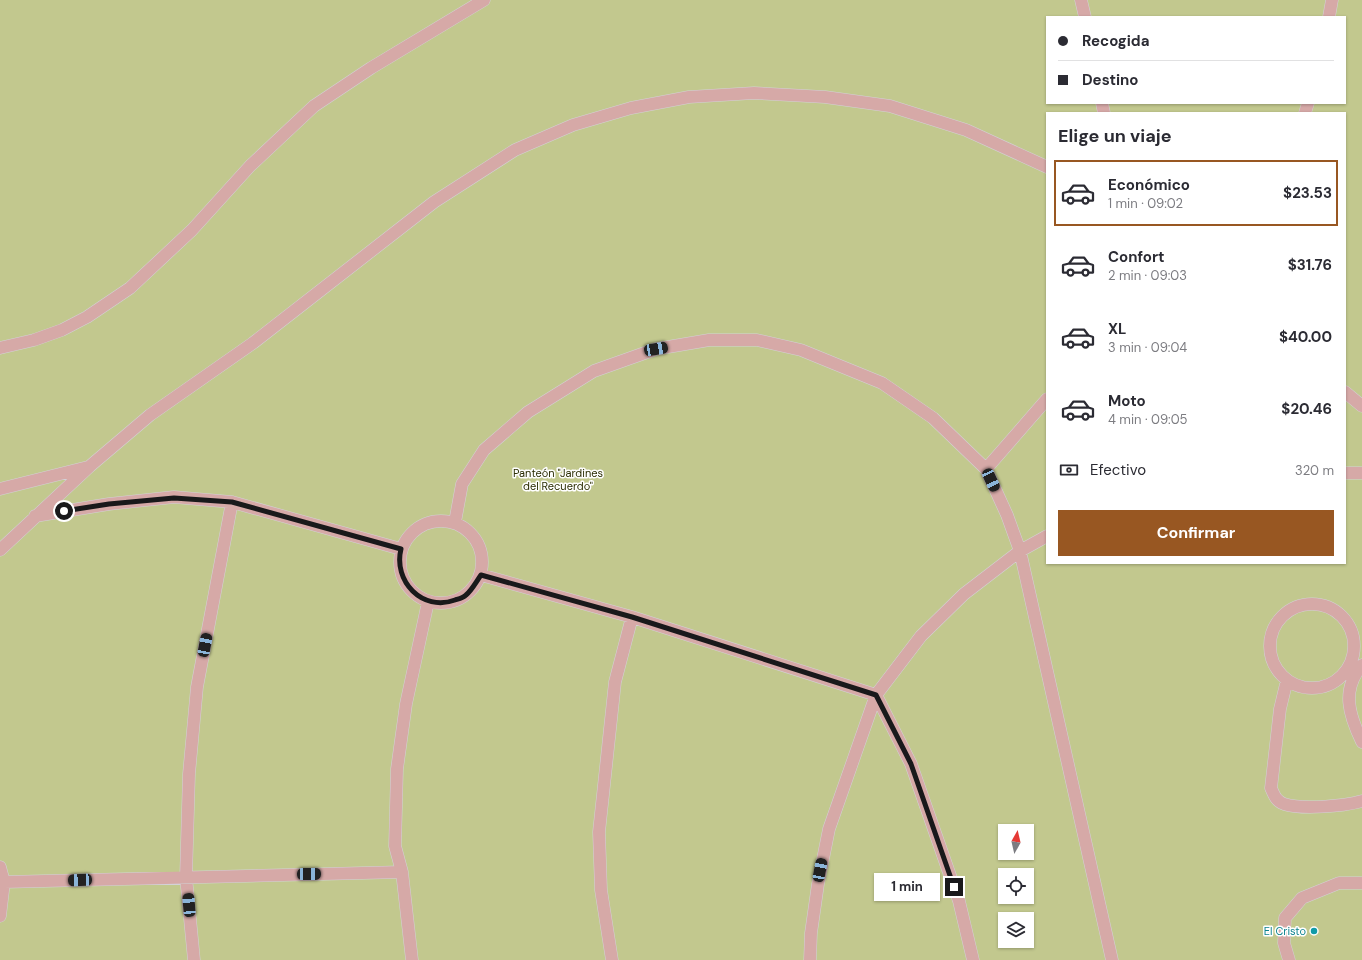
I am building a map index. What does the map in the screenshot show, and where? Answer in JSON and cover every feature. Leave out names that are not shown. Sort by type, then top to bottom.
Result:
[{"type":"lane","points":[[0,348],[34,340],[62,330],[87,317],[130,288],[192,230],[250,166],[314,106],[371,68],[484,0]]},
{"type":"lane","points":[[1082,0],[1085,16]]},
{"type":"lane","points":[[1328,16],[1332,0]]},
{"type":"lane","points":[[0,550],[34,516],[150,415],[253,343],[434,202],[515,150],[573,125],[631,108],[689,97],[754,93],[825,97],[890,106],[966,130],[1046,167]]},
{"type":"lane","points":[[455,522],[462,484],[484,450],[528,412],[594,371],[656,349],[709,340],[757,340],[801,350],[882,383],[933,418],[986,469],[1007,515],[1020,552],[1112,960]]},
{"type":"lane","points":[[1346,393],[1362,406]]},
{"type":"lane","points":[[986,469],[1046,400]]},
{"type":"lane","points":[[0,489],[90,466]]},
{"type":"lane","points":[[1346,473],[1362,473]]},
{"type":"lane","points":[[34,516],[109,504],[174,498],[232,502],[401,549]]},
{"type":"lane","points":[[194,960],[186,877],[189,774],[197,687],[232,502]]},
{"type":"lane","points":[[431,521],[455,522],[472,533],[482,552],[481,575],[465,596],[446,604],[428,602],[410,591],[401,574],[399,556],[401,549],[404,542],[415,529],[431,521]]},
{"type":"lane","points":[[810,960],[811,933],[818,884],[829,830],[876,695],[921,636],[964,594],[1020,552],[1046,537]]},
{"type":"lane","points":[[481,575],[632,617],[876,695],[911,764],[958,901],[972,960]]},
{"type":"lane","points":[[412,960],[402,872],[395,846],[397,769],[406,704],[428,602]]},
{"type":"lane","points":[[1317,604],[1338,612],[1351,630],[1358,652],[1341,677],[1314,688],[1287,680],[1273,663],[1269,641],[1278,620],[1295,607],[1317,604]]},
{"type":"lane","points":[[612,960],[601,890],[599,832],[615,682],[632,617]]},
{"type":"lane","points":[[1362,665],[1355,674],[1349,692],[1351,719],[1362,742]]},
{"type":"lane","points":[[1287,680],[1280,709],[1271,788],[1275,798],[1283,804],[1295,806],[1344,806],[1362,802]]},
{"type":"lane","points":[[0,867],[4,882],[0,916]]},
{"type":"lane","points":[[4,882],[402,872]]},
{"type":"lane","points":[[1289,960],[1284,943],[1285,918],[1302,898],[1339,883],[1362,883]]},
{"type":"green space","name":"Panteón \"Jardines del Recuerdo\"","points":[[0,0],[1362,0],[1362,960],[0,960]]},
{"type":"place","name":"El Cristo","points":[[1314,931]]},
{"type":"route","points":[[64,511],[109,504],[174,498],[232,502],[401,549],[399,556],[401,574],[410,591],[428,602],[446,604],[465,596],[481,575],[632,617],[876,695],[911,764],[954,887]]}]
